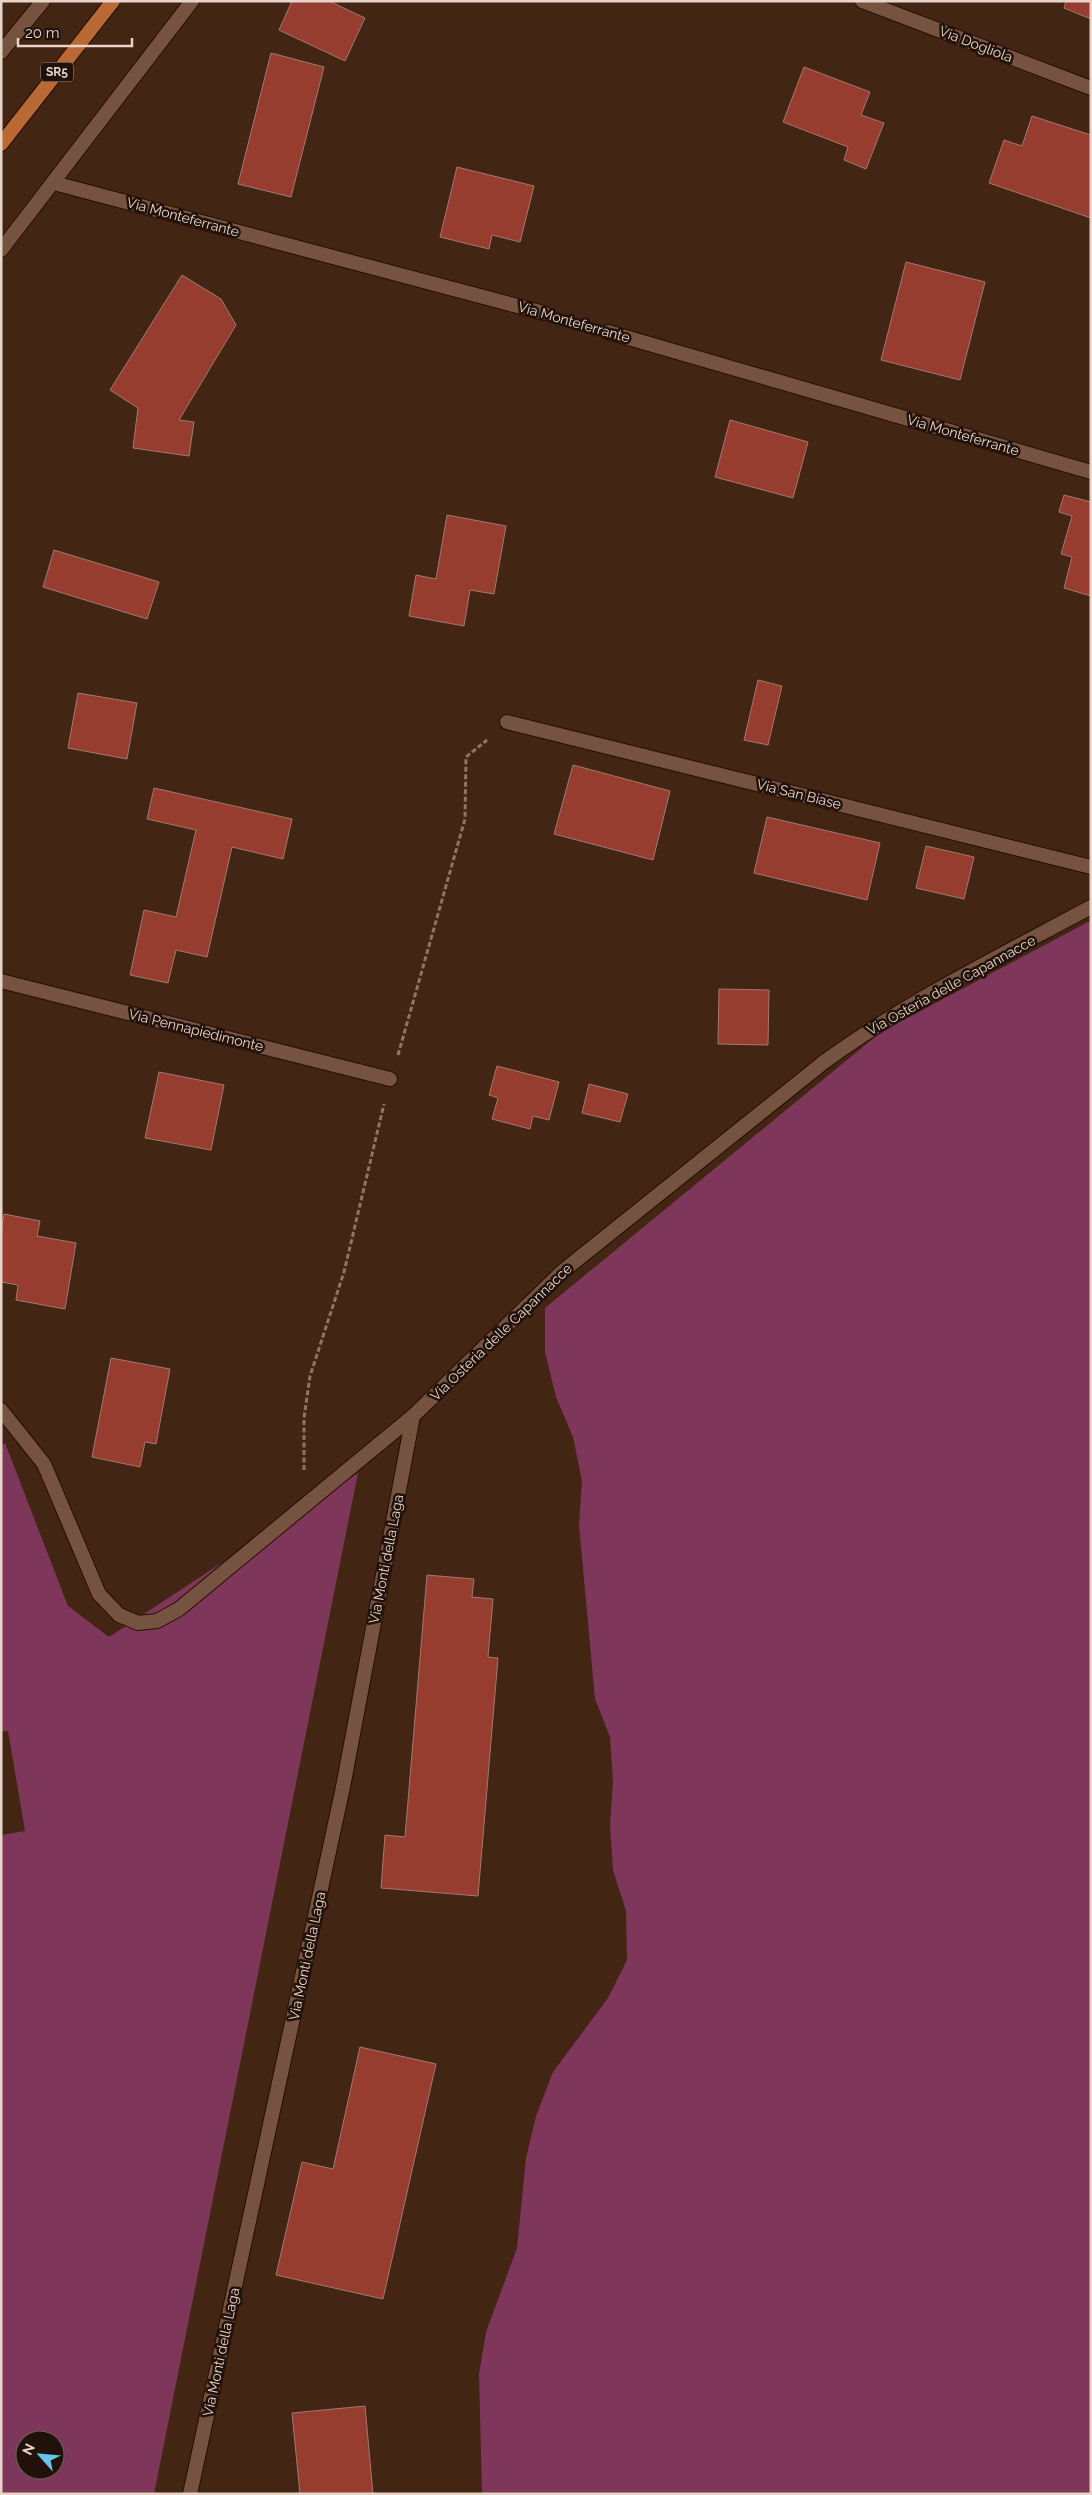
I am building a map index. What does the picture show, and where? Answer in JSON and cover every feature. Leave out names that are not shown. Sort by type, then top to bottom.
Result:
[{"type":"main road","name":"SR5","points":[[1,144],[113,1]]},
{"type":"street","points":[[1,52],[43,1]]},
{"type":"street","points":[[1,250],[192,1]]},
{"type":"street","name":"Via Dogliola","points":[[862,1],[1091,88]]},
{"type":"street","name":"Via Monteferrante","points":[[54,183],[544,313]]},
{"type":"street","name":"Via Monteferrante","points":[[608,332],[1091,472]]},
{"type":"street","name":"Via San Biase","points":[[507,722],[1091,867]]},
{"type":"street","name":"Via Osteria delle Capannacce","points":[[1,1410],[44,1464],[99,1594],[119,1615],[138,1623],[157,1621],[179,1610],[413,1416],[563,1271],[824,1062],[868,1030],[919,1000],[1091,907]]},
{"type":"street","name":"Via Pennapiedimonte","points":[[1,981],[390,1079]]},
{"type":"street","name":"Via Monti della Laga","points":[[190,2494],[343,1787],[413,1416]]},
{"type":"path","name":"Via Monteferrante","points":[[544,313],[608,332]]},
{"type":"shaded area","points":[[1091,922],[1091,2494],[482,2494],[479,2374],[486,2332],[517,2248],[526,2158],[536,2116],[553,2072],[608,1998],[627,1960],[626,1911],[613,1870],[610,1826],[613,1781],[610,1737],[595,1699],[579,1525],[582,1481],[573,1437],[556,1397],[545,1352],[545,1308],[881,1032]]},
{"type":"shaded area","points":[[5,1443],[68,1606],[109,1637],[358,1473],[154,2494],[1,2494],[1,1835],[25,1831],[8,1731],[1,1731],[1,1446]]},
{"type":"building","points":[[292,1],[329,1],[365,18],[345,61],[279,30]]},
{"type":"building","points":[[1066,1],[1091,1],[1091,19],[1064,8]]},
{"type":"building","points":[[271,53],[324,67],[291,197],[238,184]]},
{"type":"building","points":[[804,67],[870,92],[861,115],[884,123],[866,169],[844,160],[848,147],[783,122]]},
{"type":"building","points":[[1032,116],[1091,135],[1091,218],[989,183],[1004,140],[1022,146]]},
{"type":"building","points":[[457,167],[534,186],[520,242],[492,235],[489,249],[440,237]]},
{"type":"building","points":[[906,262],[985,282],[960,380],[881,360]]},
{"type":"building","points":[[182,275],[221,299],[236,325],[179,420],[194,422],[189,456],[133,448],[138,408],[110,390]]},
{"type":"building","points":[[730,420],[808,442],[793,498],[715,477]]},
{"type":"building","points":[[1064,495],[1091,502],[1091,596],[1064,588],[1072,557],[1061,554],[1072,516],[1059,512]]},
{"type":"building","points":[[447,515],[506,526],[494,594],[470,590],[464,626],[409,616],[416,575],[436,579]]},
{"type":"building","points":[[54,550],[159,582],[147,619],[43,587]]},
{"type":"building","points":[[758,680],[782,686],[768,745],[744,740]]},
{"type":"building","points":[[78,693],[137,703],[127,759],[68,748]]},
{"type":"building","points":[[573,765],[670,791],[653,860],[554,834]]},
{"type":"building","points":[[154,788],[292,819],[283,859],[232,847],[207,957],[176,950],[168,983],[130,975],[144,910],[176,917],[196,830],[147,819]]},
{"type":"building","points":[[767,817],[880,843],[867,900],[754,873]]},
{"type":"building","points":[[926,846],[974,857],[964,899],[916,888]]},
{"type":"building","points":[[719,989],[769,990],[768,1045],[718,1044]]},
{"type":"building","points":[[497,1066],[559,1082],[549,1120],[533,1116],[530,1129],[492,1119],[498,1098],[489,1095]]},
{"type":"building","points":[[159,1072],[224,1085],[211,1150],[145,1138]]},
{"type":"building","points":[[589,1084],[628,1094],[620,1122],[582,1113]]},
{"type":"building","points":[[4,1214],[40,1221],[37,1236],[76,1243],[65,1309],[16,1300],[18,1285],[1,1282],[1,1233]]},
{"type":"building","points":[[111,1358],[170,1369],[156,1444],[145,1442],[140,1467],[92,1457]]},
{"type":"building","points":[[427,1575],[474,1579],[472,1597],[493,1599],[488,1657],[498,1658],[478,1896],[381,1888],[385,1835],[405,1837]]},
{"type":"building","points":[[360,2047],[436,2064],[383,2299],[276,2275],[302,2162],[333,2169]]},
{"type":"building","points":[[365,2406],[373,2494],[300,2494],[292,2413]]}]
